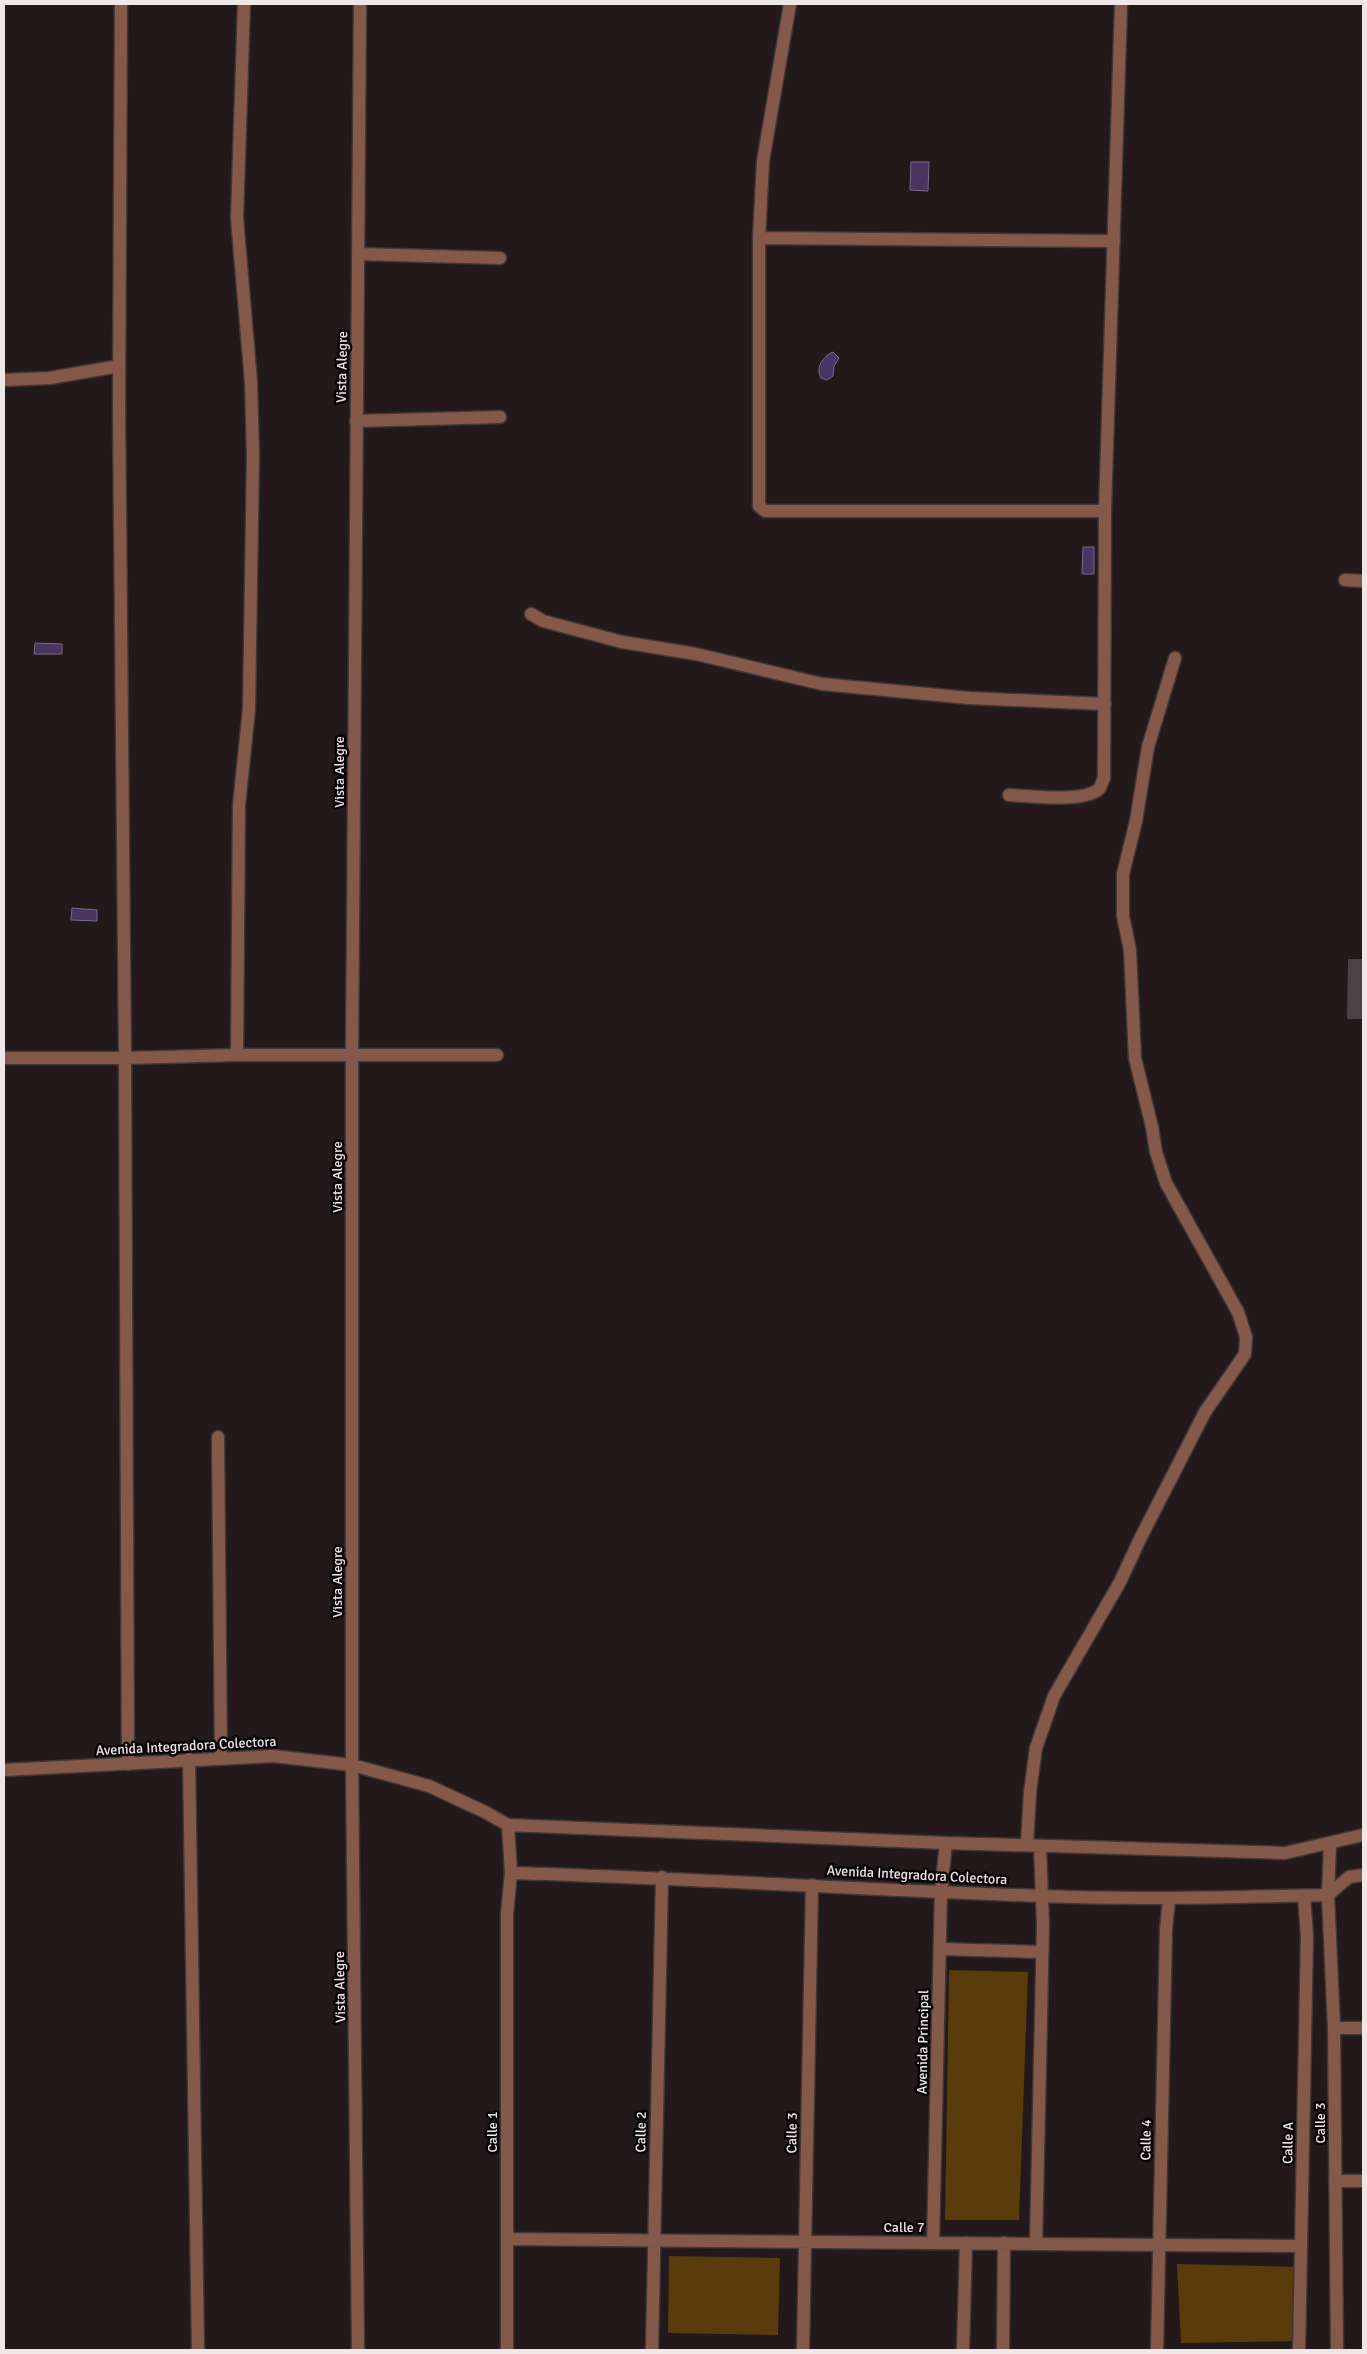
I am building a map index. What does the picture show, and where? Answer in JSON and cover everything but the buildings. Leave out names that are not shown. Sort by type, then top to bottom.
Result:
[{"type":"street","points":[[121,4],[119,366],[125,1058],[128,1764]]},
{"type":"street","points":[[237,1055],[239,805],[249,709],[253,455],[251,382],[238,218],[244,4]]},
{"type":"street","name":"Vista Alegre","points":[[358,2350],[352,1765],[352,1056],[360,4]]},
{"type":"street","points":[[790,4],[763,161],[758,238],[759,506],[765,511],[1105,511]]},
{"type":"street","points":[[1008,795],[1073,796],[1090,794],[1100,788],[1104,778],[1105,511],[1121,4]]},
{"type":"street","points":[[758,238],[1114,241]]},
{"type":"street","points":[[358,254],[500,258]]},
{"type":"street","points":[[4,380],[50,378],[119,366]]},
{"type":"street","points":[[356,420],[500,417]]},
{"type":"street","points":[[1345,580],[1363,581]]},
{"type":"street","points":[[531,614],[542,621],[622,642],[696,654],[822,684],[969,698],[1105,704]]},
{"type":"street","points":[[1027,1845],[1030,1792],[1036,1748],[1054,1696],[1120,1582],[1205,1412],[1245,1354],[1246,1336],[1238,1312],[1166,1183],[1156,1152],[1152,1127],[1135,1058],[1130,950],[1123,916],[1123,874],[1136,821],[1148,746],[1175,658]]},
{"type":"street","points":[[4,1058],[125,1058],[237,1055],[497,1055]]},
{"type":"street","points":[[218,1437],[221,1758]]},
{"type":"street","name":"Avenida Integradora Colectora","points":[[4,1770],[273,1756],[352,1765],[428,1786],[486,1812],[508,1825],[946,1843],[1285,1853],[1363,1835]]},
{"type":"street","points":[[189,1759],[198,2350]]},
{"type":"street","points":[[508,1825],[511,1874]]},
{"type":"street","name":"Avenida Principal","points":[[933,2243],[941,1890],[946,1843]]},
{"type":"street","name":"Calle 3","points":[[1330,1844],[1328,1895],[1334,2028],[1337,2350]]},
{"type":"street","points":[[1036,2244],[1042,1952],[1040,1846]]},
{"type":"street","name":"Avenida Integradora Colectora","points":[[511,1874],[662,1877],[1040,1896],[1169,1899],[1328,1895]]},
{"type":"street","name":"Calle 1","points":[[507,2350],[507,1914],[511,1874]]},
{"type":"street","points":[[1328,1895],[1349,1877],[1363,1875]]},
{"type":"street","name":"Calle 2","points":[[652,2350],[662,1877]]},
{"type":"street","name":"Calle 3","points":[[803,2350],[812,1885]]},
{"type":"street","name":"Calle A","points":[[1299,2350],[1307,1936],[1304,1896]]},
{"type":"street","name":"Calle 4","points":[[1157,2350],[1166,1930],[1169,1899]]},
{"type":"street","points":[[940,1949],[1042,1952]]},
{"type":"street","points":[[1334,2028],[1363,2028]]},
{"type":"street","points":[[1335,2181],[1363,2181]]},
{"type":"street","name":"Calle 7","points":[[507,2239],[1301,2246]]},
{"type":"street","points":[[963,2350],[966,2243]]},
{"type":"street","points":[[1003,2350],[1004,2243]]},
{"type":"shaded area","points":[[911,162],[929,162],[928,191],[910,190]]},
{"type":"shaded area","points":[[833,352],[839,358],[834,366],[833,376],[827,380],[821,378],[819,370],[821,363],[826,356]]},
{"type":"shaded area","points":[[1083,547],[1094,547],[1094,574],[1082,574]]},
{"type":"shaded area","points":[[35,643],[62,644],[62,654],[34,654]]},
{"type":"shaded area","points":[[72,908],[97,910],[97,921],[71,920]]},
{"type":"shaded area","points":[[949,1970],[1028,1972],[1019,2220],[945,2220]]},
{"type":"shaded area","points":[[669,2256],[780,2258],[778,2335],[668,2333]]},
{"type":"shaded area","points":[[1177,2264],[1300,2267],[1299,2341],[1181,2343]]}]
